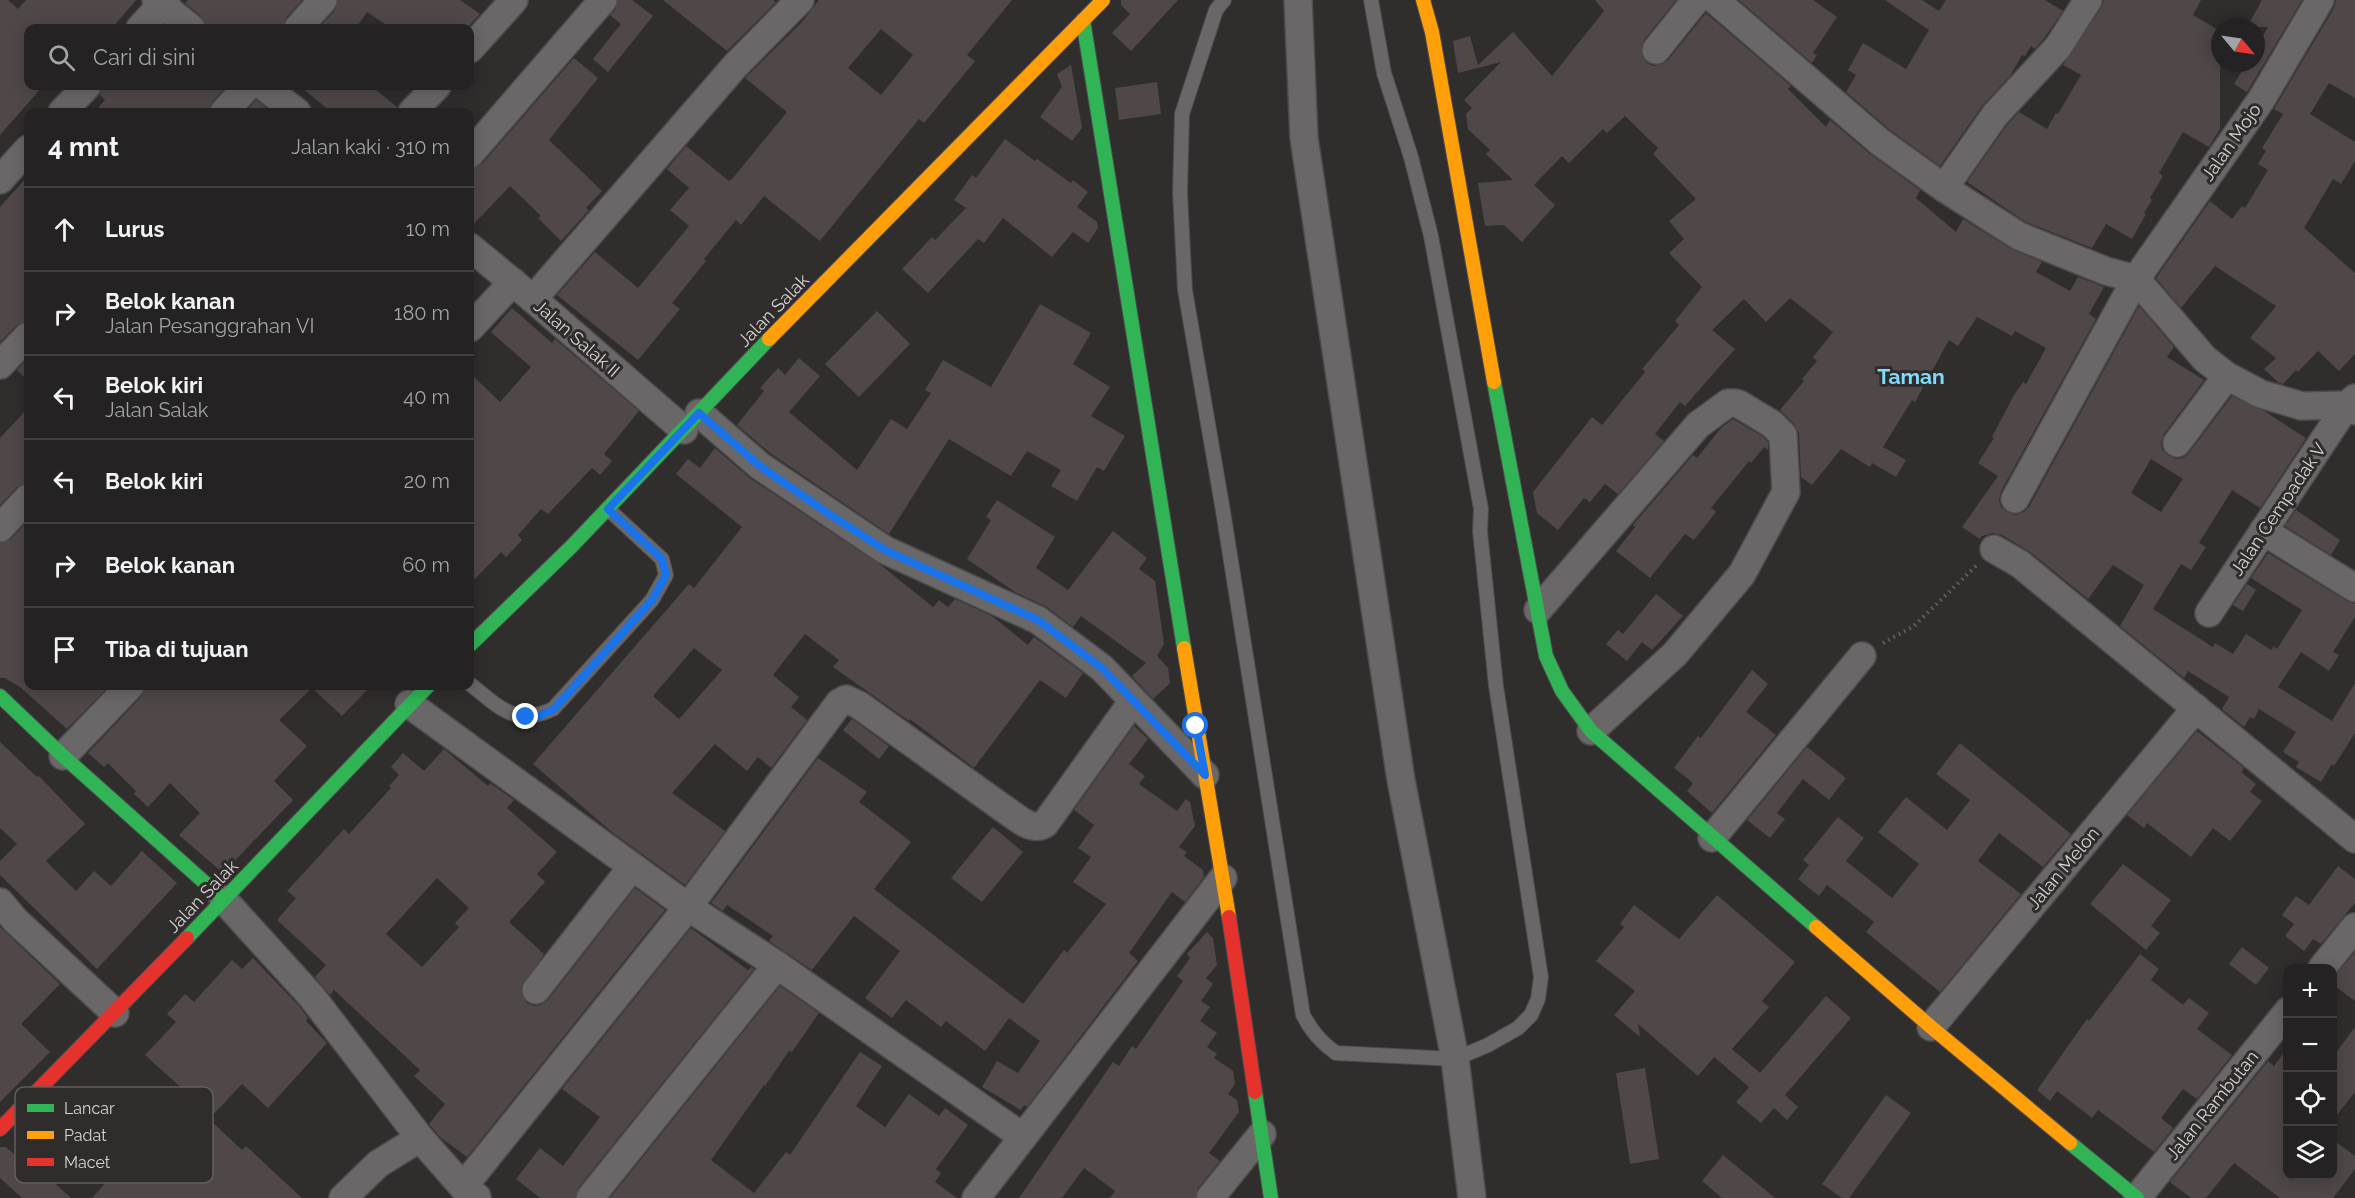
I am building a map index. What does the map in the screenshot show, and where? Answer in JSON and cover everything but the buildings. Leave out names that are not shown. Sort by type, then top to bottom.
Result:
[{"type":"street","points":[[302,24],[323,0]]},
{"type":"street","points":[[474,45],[514,0]]},
{"type":"street","points":[[474,149],[603,0]]},
{"type":"street","points":[[474,325],[523,291],[800,0]]},
{"type":"street","name":"Jalan Salak","points":[[474,641],[571,547],[766,342],[1103,0]]},
{"type":"street","points":[[1298,0],[1304,138],[1401,780],[1455,1059],[1472,1198]]},
{"type":"street","points":[[1423,0],[1432,32],[1513,490],[1546,656],[1562,691],[1592,731],[1712,838],[1931,1027],[2137,1198]]},
{"type":"street","points":[[1656,50],[1696,0]]},
{"type":"street","points":[[1715,0],[1880,142],[1944,188],[2019,236],[2106,271],[2136,279],[2205,359],[2227,376],[2261,394],[2302,406],[2352,405]]},
{"type":"street","points":[[1944,188],[1995,115],[2058,47],[2088,0]]},
{"type":"street","name":"Jalan Mojo","points":[[2015,499],[2136,279],[2260,100],[2320,0]]},
{"type":"street","points":[[143,24],[161,2],[186,24]]},
{"type":"street","points":[[1083,20],[1223,878],[1271,1198]]},
{"type":"street","points":[[66,108],[83,90]]},
{"type":"street","points":[[228,108],[244,90]]},
{"type":"street","points":[[268,90],[292,108]]},
{"type":"street","points":[[416,108],[433,90]]},
{"type":"street","points":[[0,180],[24,153]]},
{"type":"street","name":"Jalan Salak II","points":[[474,250],[691,421],[826,512],[885,550],[1038,620],[1102,668],[1205,775]]},
{"type":"street","points":[[0,365],[24,340]]},
{"type":"street","points":[[2177,443],[2227,376]]},
{"type":"street","points":[[1538,610],[1705,419],[1728,404],[1739,404],[1772,424],[1783,435],[1786,492],[1742,574],[1675,654],[1592,731]]},
{"type":"street","name":"Jalan Cempadak V","points":[[2209,613],[2263,531],[2352,405]]},
{"type":"street","points":[[0,528],[24,502]]},
{"type":"street","points":[[2263,531],[2355,588]]},
{"type":"street","points":[[1994,549],[2020,564],[2355,839]]},
{"type":"street","points":[[1712,838],[1862,656]]},
{"type":"street","points":[[63,756],[126,690]]},
{"type":"street","points":[[418,694],[632,867],[688,907],[777,964],[1023,1137]]},
{"type":"street","name":"Jalan Salak","points":[[42,1087],[115,1013],[418,694]]},
{"type":"street","points":[[0,696],[63,756],[223,899],[312,997],[420,1138],[471,1192],[688,907],[839,703],[846,699],[859,705],[1032,827],[1041,827],[1133,701]]},
{"type":"street","name":"Jalan Melon","points":[[1931,1027],[2196,708]]},
{"type":"street","points":[[536,990],[632,867]]},
{"type":"street","points":[[976,1198],[1223,878]]},
{"type":"street","points":[[0,902],[15,920],[115,1013]]},
{"type":"street","points":[[2326,964],[2355,927]]},
{"type":"street","points":[[590,1198],[777,964]]},
{"type":"street","name":"Jalan Rambutan","points":[[2137,1198],[2283,1017]]},
{"type":"street","name":"Jalan Salak","points":[[0,1129],[15,1114]]},
{"type":"street","points":[[1210,1198],[1262,1134]]},
{"type":"street","points":[[343,1198],[378,1164],[420,1138]]},
{"type":"lane","points":[[1224,0],[1216,10],[1182,114],[1180,193],[1185,290],[1225,522],[1303,1016],[1311,1031],[1336,1053],[1455,1059],[1488,1046],[1518,1028],[1531,1015],[1538,999],[1541,977],[1496,686],[1480,531],[1481,509],[1431,236],[1384,73],[1371,0]]},
{"type":"lane","points":[[474,687],[503,711],[526,717],[537,717],[554,709],[652,600],[666,575],[662,559],[608,509]]},
{"type":"path","points":[[1862,656],[1914,626],[1994,549]]},
{"type":"traffic: fast","points":[[1083,20],[1184,648]]},
{"type":"traffic: fast","points":[[474,641],[571,547],[769,339]]},
{"type":"traffic: fast","points":[[1494,382],[1546,656],[1562,691],[1591,731],[1816,927]]},
{"type":"traffic: fast","points":[[187,938],[424,690]]},
{"type":"traffic: fast","points":[[0,696],[63,756],[223,899]]},
{"type":"traffic: fast","points":[[1255,1092],[1271,1198]]},
{"type":"traffic: fast","points":[[2070,1143],[2137,1198]]},
{"type":"traffic: slow","points":[[769,339],[1103,0]]},
{"type":"traffic: slow","points":[[1423,0],[1432,32],[1494,382]]},
{"type":"traffic: slow","points":[[1184,648],[1229,917]]},
{"type":"traffic: slow","points":[[1816,927],[2070,1143]]},
{"type":"traffic: jam","points":[[1229,917],[1255,1092]]},
{"type":"traffic: jam","points":[[41,1087],[187,938]]},
{"type":"traffic: jam","points":[[0,1129],[15,1114]]},
{"type":"district","name":"Taman","points":[[1911,376]]},
{"type":"route","points":[[526,717],[537,717],[554,709],[652,600],[666,575],[662,559],[608,509],[699,413],[760,466],[885,550],[999,600],[1038,620],[1102,668],[1205,775],[1196,726]]}]
